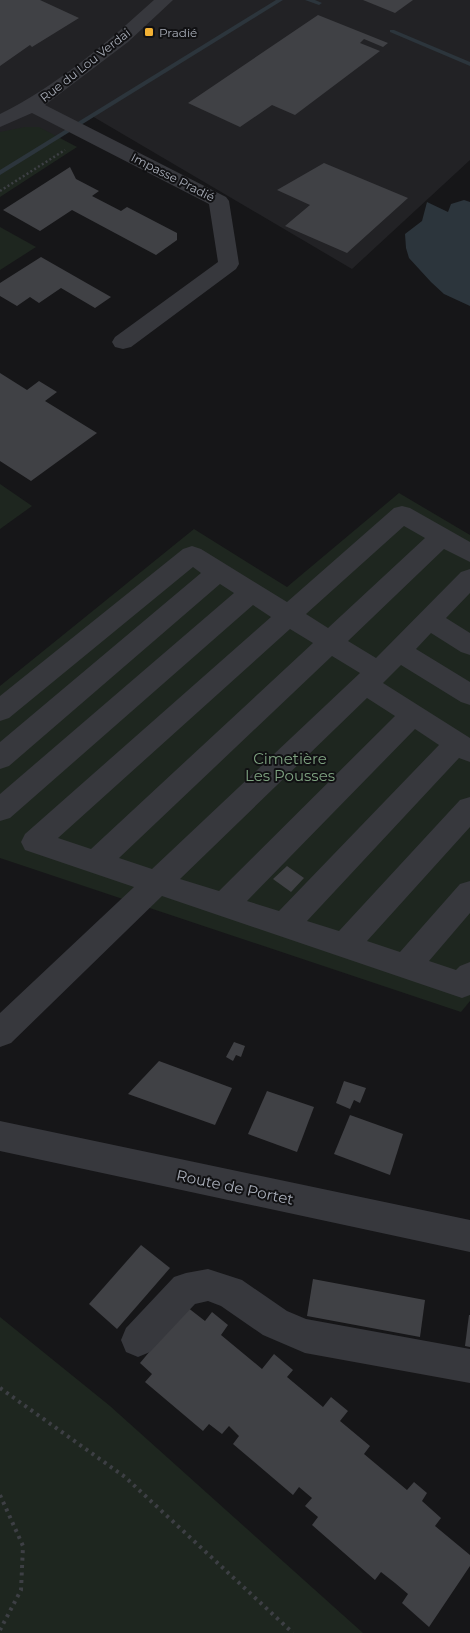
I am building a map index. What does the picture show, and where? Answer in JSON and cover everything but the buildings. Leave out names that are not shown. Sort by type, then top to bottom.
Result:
[{"type":"street","name":"Rue du Lou Verdai","points":[[0,121],[32,106],[122,38],[159,1]]},
{"type":"street","name":"Impasse Pradié","points":[[32,106],[219,201],[228,264],[123,342]]},
{"type":"street","points":[[470,553],[402,514],[35,842],[462,985],[470,975]]},
{"type":"street","points":[[96,862],[442,537]]},
{"type":"street","points":[[0,711],[192,555],[330,642],[413,715],[463,747],[284,925]]},
{"type":"street","points":[[0,758],[218,572]]},
{"type":"street","points":[[0,1033],[399,651],[470,578]]},
{"type":"street","points":[[0,810],[252,593]]},
{"type":"street","points":[[429,620],[470,645]]},
{"type":"street","points":[[399,651],[470,695]]},
{"type":"street","points":[[224,905],[413,715]]},
{"type":"street","points":[[345,945],[470,808]]},
{"type":"street","points":[[406,966],[470,893]]},
{"type":"street","name":"Route de Portet","points":[[0,1136],[470,1236]]},
{"type":"street","points":[[138,1340],[186,1289],[208,1285],[230,1292],[275,1322],[305,1336],[470,1366]]},
{"type":"path","points":[[0,191],[89,135]]},
{"type":"path","points":[[0,1388],[125,1477],[293,1633]]},
{"type":"path","points":[[0,1495],[23,1546],[21,1590],[0,1630]]},
{"type":"shaded area","points":[[0,0],[470,0],[470,160],[352,269],[92,116],[0,168]]},
{"type":"shaded area","points":[[464,200],[470,202],[470,306],[444,294],[409,258],[405,234],[422,221],[427,202],[448,212],[451,204]]},
{"type":"green space","points":[[25,127],[39,127],[77,147],[0,197],[0,132]]},
{"type":"green space","points":[[0,227],[36,247],[0,270]]},
{"type":"green space","points":[[0,484],[32,506],[0,529]]},
{"type":"green space","name":"Cimetière Les Pousses","points":[[399,493],[470,535],[470,1001],[461,1012],[0,858],[0,686],[194,529],[287,587]]},
{"type":"green space","points":[[0,1317],[110,1406],[363,1633],[0,1633]]},
{"type":"waterway","points":[[0,173],[280,0]]},
{"type":"waterway","points":[[308,0],[319,3]]},
{"type":"waterway","points":[[392,31],[470,64]]},
{"type":"place","name":"Pradié","points":[[149,32]]}]
